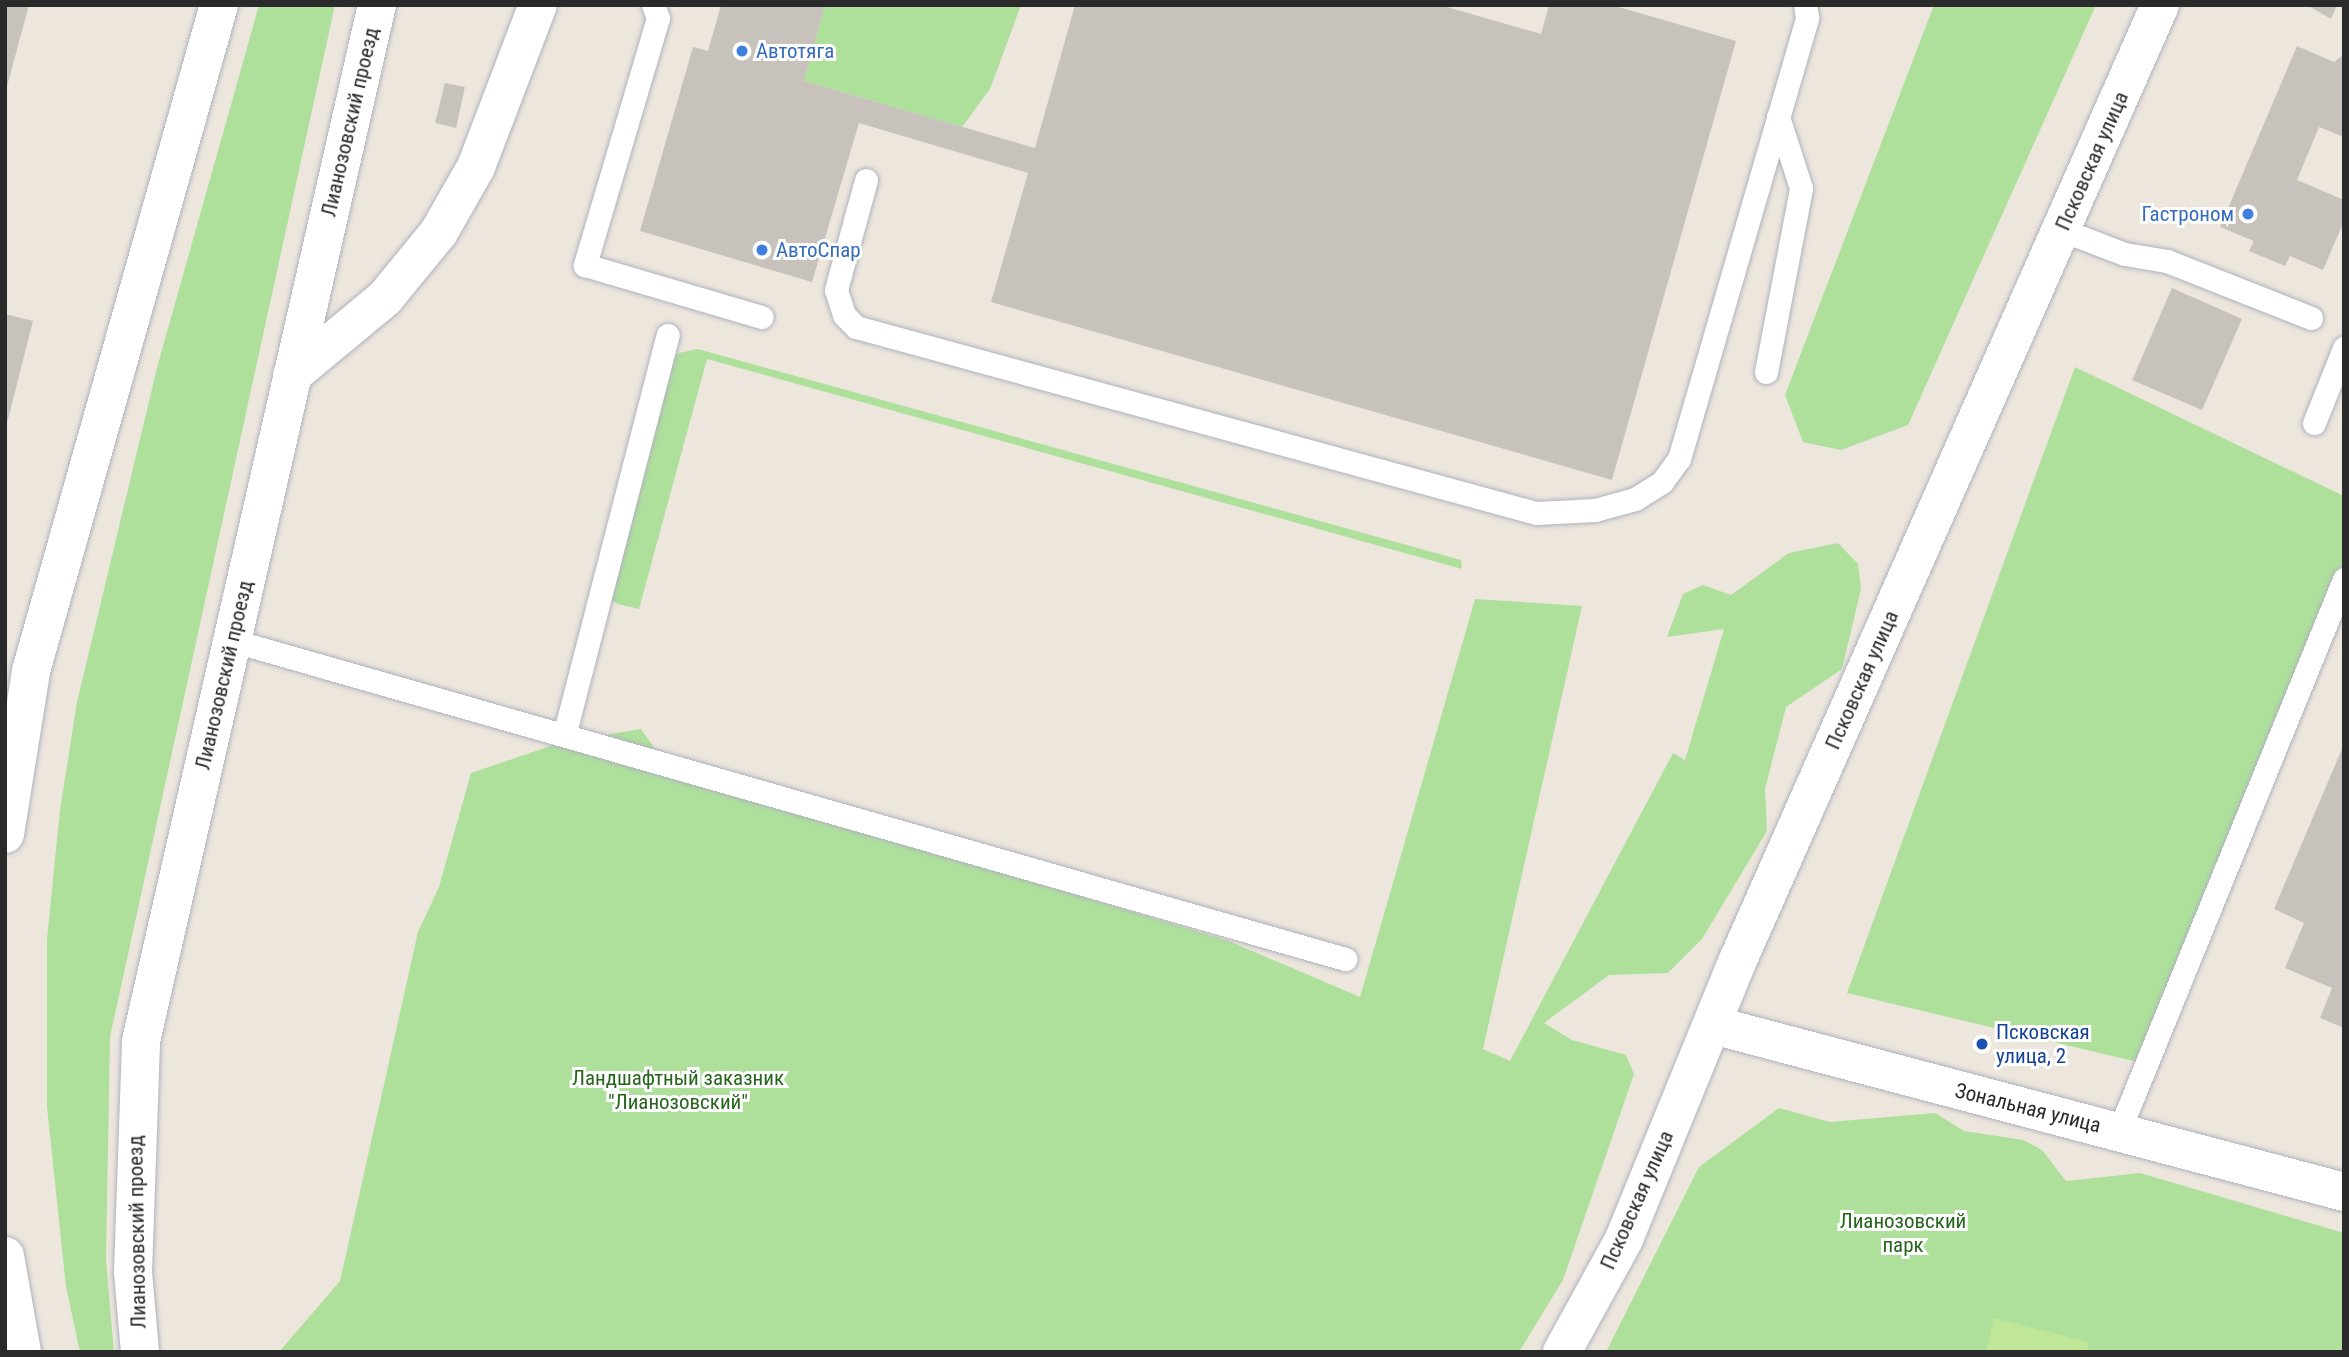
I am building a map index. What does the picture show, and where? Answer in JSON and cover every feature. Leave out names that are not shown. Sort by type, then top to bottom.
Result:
[{"type":"street","points":[[5,834],[30,671],[219,5]]},
{"type":"street","name":"Лианозовский проезд","points":[[140,1352],[133,1272],[141,1041],[377,5]]},
{"type":"street","points":[[292,375],[386,298],[439,232],[476,167],[538,5]]},
{"type":"street","name":"Псковская улица","points":[[1562,1352],[1624,1239],[1713,1025],[2160,5]]},
{"type":"street","name":"Зональная улица","points":[[1713,1025],[2344,1192]]},
{"type":"street","points":[[5,1256],[22,1352]]},
{"type":"lane","points":[[653,5],[658,18],[585,265],[762,317]]},
{"type":"lane","points":[[866,180],[836,290],[844,315],[856,327],[1536,513],[1595,510],[1634,499],[1662,482],[1679,460],[1807,17],[1805,5]]},
{"type":"lane","points":[[1766,372],[1801,188],[1778,117]]},
{"type":"lane","points":[[2062,230],[2125,254],[2167,261],[2311,317]]},
{"type":"lane","points":[[565,732],[668,335]]},
{"type":"lane","points":[[2314,422],[2344,348]]},
{"type":"lane","points":[[2119,1131],[2344,579]]},
{"type":"lane","points":[[234,640],[565,732],[1345,960]]},
{"type":"green space","points":[[259,5],[335,5],[110,1037],[106,1260],[114,1352],[80,1352],[66,1287],[47,1107],[47,939],[60,810],[77,702],[158,364]]},
{"type":"green space","points":[[825,5],[1021,5],[990,89],[962,127],[804,81]]},
{"type":"green space","points":[[1934,5],[2096,5],[1908,425],[1841,450],[1803,442],[1785,395]]},
{"type":"green space","points":[[698,349],[1461,560],[1462,569],[707,359],[639,609],[618,604],[611,600],[674,354]]},
{"type":"green space","points":[[2075,367],[2344,496],[2344,580],[2146,1064],[1847,993]]},
{"type":"green space","name":"Ландшафтный заказник \"Лианозовский\"","points":[[1838,543],[1858,564],[1861,589],[1842,669],[1786,707],[1765,789],[1767,831],[1702,939],[1668,973],[1609,975],[1544,1023],[1572,1040],[1626,1055],[1634,1074],[1563,1280],[1519,1352],[279,1352],[340,1281],[418,932],[439,887],[471,773],[562,742],[641,729],[672,773],[1229,941],[1360,997],[1475,599],[1582,606],[1483,1049],[1510,1061],[1673,753],[1685,760],[1724,629],[1667,637],[1683,594],[1703,585],[1731,595],[1789,553]]},
{"type":"green space","name":"Лианозовский парк","points":[[1779,1108],[1830,1122],[1935,1113],[1964,1131],[2023,1140],[2042,1150],[2066,1181],[2140,1173],[2344,1233],[2344,1352],[1606,1352],[1699,1167]]},
{"type":"green space","points":[[1994,1318],[2089,1342],[2087,1352],[1986,1352]]},
{"type":"building","points":[[5,5],[29,5],[6,90],[5,90]]},
{"type":"building","points":[[721,5],[825,5],[804,81],[1035,148],[1075,5],[1440,5],[1541,34],[1549,5],[1612,5],[1736,41],[1612,480],[991,302],[1028,173],[859,123],[812,282],[640,231],[693,47],[708,51]]},
{"type":"building","points":[[2307,5],[2337,5],[2331,19]]},
{"type":"building","points":[[2297,46],[2334,62],[2344,54],[2344,137],[2319,127],[2297,180],[2344,200],[2344,221],[2323,270],[2290,256],[2285,266],[2249,251],[2254,241],[2220,227]]},
{"type":"building","points":[[445,83],[465,87],[456,128],[435,123]]},
{"type":"building","points":[[2172,288],[2242,319],[2202,410],[2132,380]]},
{"type":"building","points":[[5,314],[33,321],[6,427],[5,427]]},
{"type":"building","points":[[2344,744],[2344,1028],[2320,1018],[2332,988],[2285,968],[2304,923],[2274,909]]},
{"type":"place","name":"Автотяга","points":[[742,51]]},
{"type":"place","name":"Гастроном","points":[[2248,214]]},
{"type":"place","name":"АвтоСпар","points":[[762,250]]},
{"type":"place","name":"Псковская улица, 2","points":[[1982,1044]]}]
